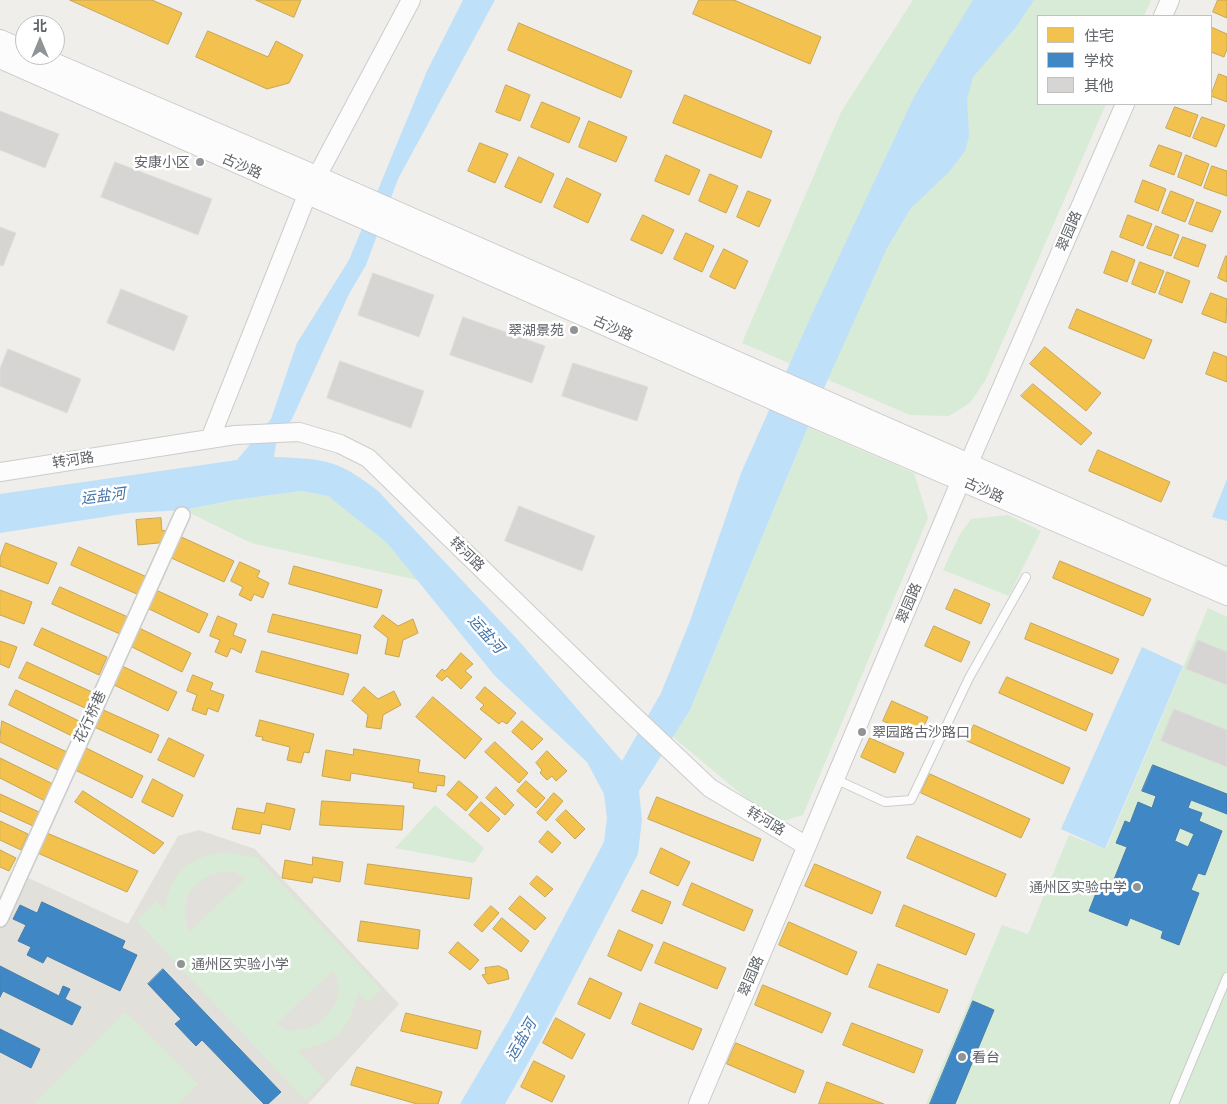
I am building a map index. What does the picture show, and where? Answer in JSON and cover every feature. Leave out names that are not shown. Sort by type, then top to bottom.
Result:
[{"type":"main road","name":"古沙路","points":[[10,51],[351,214],[402,225],[964,472],[1227,578]]},
{"type":"main road","name":"古沙路","points":[[58,65],[363,197],[402,225]]},
{"type":"main road","name":"古沙路","points":[[964,472],[1227,595]]},
{"type":"street","points":[[210,439],[307,194],[411,0]]},
{"type":"street","points":[[1163,15],[1170,0]]},
{"type":"street","name":"翠园路","points":[[698,1104],[964,472],[1125,105]]},
{"type":"street","name":"转河路","points":[[0,472],[234,436],[299,432],[340,444],[368,458],[710,788],[805,846]]},
{"type":"street","name":"花行桥巷","points":[[0,919],[182,515]]},
{"type":"lane","points":[[835,779],[885,802],[911,800],[969,678],[1026,578]]},
{"type":"lane","points":[[1174,1104],[1227,977]]},
{"type":"shaded area","name":"通州区实验小学","points":[[199,830],[255,849],[399,1004],[308,1104],[0,1104],[0,919],[20,874],[128,924],[178,836]]},
{"type":"green space","points":[[913,0],[1151,0],[1144,15],[1037,15],[1037,105],[1106,105],[986,379],[970,403],[949,416],[910,415],[742,343],[841,112]]},
{"type":"green space","points":[[808,427],[914,473],[928,518],[803,815],[783,821],[752,803],[673,737],[690,710]]},
{"type":"green space","points":[[301,491],[328,496],[338,503],[387,543],[417,580],[251,543],[184,510],[234,500]]},
{"type":"green space","points":[[1008,515],[1041,531],[1009,596],[943,570],[960,534],[971,519]]},
{"type":"green space","name":"通州区实验中学","points":[[1208,608],[1227,617],[1227,1104],[926,1104],[1002,925],[1028,934],[1069,835],[1106,849]]},
{"type":"green space","points":[[435,805],[484,848],[474,863],[395,848]]},
{"type":"green space","points":[[226,852],[257,858],[381,989],[368,1003],[358,992],[350,1017],[345,1026],[332,1039],[297,1050],[325,1080],[305,1100],[137,921],[156,901],[165,910],[167,897],[176,876],[191,862],[213,854]],"holes":[[[222,872],[234,872],[246,878],[189,932],[185,910],[189,893],[202,880]],[[333,971],[338,981],[338,992],[330,1012],[322,1020],[301,1030],[288,1030],[276,1024]]]},
{"type":"green space","points":[[125,1012],[198,1084],[178,1104],[34,1104]]},
{"type":"water","name":"运盐河","points":[[463,0],[495,0],[398,179],[366,265],[349,294],[292,419],[277,438],[274,457],[319,460],[330,463],[352,472],[378,491],[518,640],[622,761],[661,693],[690,621],[741,473],[812,314],[914,97],[973,0],[1034,0],[1016,27],[973,77],[967,99],[969,136],[965,151],[949,172],[911,208],[887,248],[828,379],[690,710],[639,791],[642,819],[638,854],[542,1038],[505,1104],[460,1104],[508,1022],[604,842],[607,818],[604,794],[587,762],[495,676],[387,543],[328,496],[301,491],[234,500],[184,510],[129,513],[0,533],[0,494],[237,460],[271,419],[297,343],[349,260],[427,71]]},
{"type":"water","points":[[1227,479],[1227,521],[1212,517]]},
{"type":"water","points":[[1142,647],[1183,666],[1105,849],[1061,829]]},
{"type":"building: 住宅","points":[[70,0],[152,0],[182,13],[168,44]]},
{"type":"building: 住宅","points":[[256,0],[301,0],[294,17]]},
{"type":"building: 住宅","points":[[699,0],[734,0],[821,37],[810,64],[693,14]]},
{"type":"building: 住宅","points":[[1218,0],[1227,0],[1227,18],[1213,12]]},
{"type":"building: 住宅","points":[[519,23],[632,71],[621,98],[508,50]]},
{"type":"building: 住宅","points":[[1212,27],[1227,34],[1227,49],[1224,57],[1212,52]]},
{"type":"building: 住宅","points":[[208,31],[268,57],[276,41],[303,55],[289,83],[267,89],[196,57]]},
{"type":"building: 住宅","points":[[1219,74],[1227,77],[1227,102],[1212,96]]},
{"type":"building: 住宅","points":[[506,85],[530,95],[520,121],[496,112]]},
{"type":"building: 住宅","points":[[685,95],[772,131],[761,158],[673,123]]},
{"type":"building: 住宅","points":[[542,102],[580,118],[569,143],[531,127]]},
{"type":"building: 住宅","points":[[1175,107],[1198,115],[1190,137],[1166,128]]},
{"type":"building: 住宅","points":[[1202,117],[1225,125],[1216,147],[1193,138]]},
{"type":"building: 住宅","points":[[589,121],[627,137],[616,162],[579,147]]},
{"type":"building: 住宅","points":[[480,143],[508,154],[495,183],[468,171]]},
{"type":"building: 住宅","points":[[1159,145],[1182,153],[1174,175],[1150,166]]},
{"type":"building: 住宅","points":[[666,155],[700,170],[689,195],[655,181]]},
{"type":"building: 住宅","points":[[1186,155],[1209,164],[1201,186],[1178,177]]},
{"type":"building: 住宅","points":[[519,157],[554,174],[541,203],[505,187]]},
{"type":"building: 住宅","points":[[1212,166],[1227,171],[1227,196],[1204,188]]},
{"type":"building: 住宅","points":[[710,174],[738,186],[726,213],[699,201]]},
{"type":"building: 住宅","points":[[567,178],[601,194],[588,223],[554,207]]},
{"type":"building: 住宅","points":[[1143,180],[1166,189],[1158,211],[1135,202]]},
{"type":"building: 住宅","points":[[748,191],[771,200],[759,227],[737,217]]},
{"type":"building: 住宅","points":[[1171,191],[1194,200],[1185,222],[1162,213]]},
{"type":"building: 住宅","points":[[1197,202],[1221,211],[1212,232],[1189,224]]},
{"type":"building: 住宅","points":[[643,215],[674,230],[662,254],[631,240]]},
{"type":"building: 住宅","points":[[1128,215],[1152,224],[1143,246],[1120,237]]},
{"type":"building: 住宅","points":[[1156,226],[1179,235],[1171,256],[1147,248]]},
{"type":"building: 住宅","points":[[686,233],[714,246],[702,272],[674,259]]},
{"type":"building: 住宅","points":[[1183,237],[1206,245],[1198,267],[1174,258]]},
{"type":"building: 住宅","points":[[724,249],[748,261],[735,289],[710,277]]},
{"type":"building: 住宅","points":[[1112,251],[1135,260],[1127,282],[1104,273]]},
{"type":"building: 住宅","points":[[1227,256],[1227,282],[1218,278]]},
{"type":"building: 住宅","points":[[1140,262],[1164,271],[1155,293],[1132,284]]},
{"type":"building: 住宅","points":[[1167,272],[1190,281],[1182,303],[1159,294]]},
{"type":"building: 住宅","points":[[1211,293],[1227,299],[1226,323],[1202,314]]},
{"type":"building: 住宅","points":[[1077,309],[1152,340],[1144,359],[1069,328]]},
{"type":"building: 住宅","points":[[1045,347],[1101,393],[1086,411],[1030,364]]},
{"type":"building: 住宅","points":[[1214,352],[1227,357],[1227,382],[1206,374]]},
{"type":"building: 住宅","points":[[1033,384],[1092,433],[1081,445],[1021,396]]},
{"type":"building: 住宅","points":[[1098,450],[1170,482],[1161,502],[1089,471]]},
{"type":"building: 住宅","points":[[161,518],[162,531],[167,530],[168,542],[138,545],[136,520]]},
{"type":"building: 住宅","points":[[177,535],[234,561],[224,582],[167,556]]},
{"type":"building: 住宅","points":[[6,543],[57,563],[48,584],[0,566],[0,558]]},
{"type":"building: 住宅","points":[[79,547],[147,577],[139,595],[71,565]]},
{"type":"building: 住宅","points":[[1060,561],[1151,599],[1143,616],[1053,578]]},
{"type":"building: 住宅","points":[[240,562],[260,571],[257,577],[269,583],[263,598],[254,594],[251,601],[239,595],[243,587],[231,581]]},
{"type":"building: 住宅","points":[[294,566],[382,590],[377,608],[289,584]]},
{"type":"building: 住宅","points":[[60,587],[128,617],[120,634],[52,604]]},
{"type":"building: 住宅","points":[[955,589],[990,604],[981,624],[946,609]]},
{"type":"building: 住宅","points":[[0,590],[32,602],[24,624],[0,615]]},
{"type":"building: 住宅","points":[[156,590],[208,614],[199,633],[147,608]]},
{"type":"building: 住宅","points":[[273,614],[361,635],[357,654],[268,632]]},
{"type":"building: 住宅","points":[[383,615],[398,626],[413,619],[418,633],[403,640],[399,657],[385,654],[388,638],[374,627]]},
{"type":"building: 住宅","points":[[218,616],[237,624],[233,635],[246,640],[241,653],[231,648],[227,657],[215,652],[220,640],[210,636]]},
{"type":"building: 住宅","points":[[1031,623],[1119,659],[1112,674],[1025,639]]},
{"type":"building: 住宅","points":[[934,626],[970,642],[961,662],[925,646]]},
{"type":"building: 住宅","points":[[137,627],[191,653],[182,672],[128,645]]},
{"type":"building: 住宅","points":[[42,628],[107,657],[99,675],[34,645]]},
{"type":"building: 住宅","points":[[0,641],[17,647],[9,668],[0,664]]},
{"type":"building: 住宅","points":[[262,651],[349,674],[343,695],[256,672]]},
{"type":"building: 住宅","points":[[461,653],[473,664],[465,671],[472,677],[461,689],[447,676],[442,681],[436,676],[442,669],[445,671]]},
{"type":"building: 住宅","points":[[27,662],[92,692],[85,708],[19,678]]},
{"type":"building: 住宅","points":[[120,665],[177,692],[168,711],[110,683]]},
{"type":"building: 住宅","points":[[193,675],[213,683],[210,690],[224,695],[218,712],[208,708],[206,715],[192,710],[197,695],[187,691]]},
{"type":"building: 住宅","points":[[1007,677],[1093,714],[1086,731],[999,693]]},
{"type":"building: 住宅","points":[[364,687],[378,699],[394,691],[401,705],[383,715],[381,729],[366,727],[368,715],[352,701]]},
{"type":"building: 住宅","points":[[485,687],[516,713],[507,724],[502,721],[499,724],[480,709],[484,705],[476,698]]},
{"type":"building: 住宅","points":[[16,690],[83,723],[76,738],[9,705]]},
{"type":"building: 住宅","points":[[433,697],[482,739],[465,759],[416,717]]},
{"type":"building: 住宅","points":[[892,701],[928,717],[919,737],[883,721]]},
{"type":"building: 住宅","points":[[99,708],[159,735],[151,753],[90,725]]},
{"type":"building: 住宅","points":[[260,720],[314,734],[309,753],[304,752],[301,763],[287,760],[290,747],[262,740],[263,737],[256,736]]},
{"type":"building: 住宅","points":[[2,721],[69,753],[60,771],[0,742]]},
{"type":"building: 住宅","points":[[522,721],[543,739],[532,750],[512,732]]},
{"type":"building: 住宅","points":[[974,725],[1070,768],[1063,784],[967,741]]},
{"type":"building: 住宅","points":[[169,738],[204,755],[194,777],[158,760]]},
{"type":"building: 住宅","points":[[870,738],[904,753],[895,773],[861,757]]},
{"type":"building: 住宅","points":[[495,742],[528,773],[519,783],[485,752]]},
{"type":"building: 住宅","points":[[82,746],[143,776],[132,798],[71,768]]},
{"type":"building: 住宅","points":[[354,749],[420,760],[418,772],[445,776],[444,786],[437,785],[436,792],[413,788],[414,783],[351,773],[350,781],[322,776],[326,750],[353,755]]},
{"type":"building: 住宅","points":[[547,751],[567,771],[556,781],[552,776],[547,780],[540,773],[542,770],[536,763]]},
{"type":"building: 住宅","points":[[0,758],[53,784],[45,801],[0,778]]},
{"type":"building: 住宅","points":[[930,774],[1030,819],[1021,838],[921,793]]},
{"type":"building: 住宅","points":[[153,779],[183,795],[173,817],[142,802]]},
{"type":"building: 住宅","points":[[459,781],[478,797],[466,811],[447,795]]},
{"type":"building: 住宅","points":[[526,781],[545,798],[536,808],[517,791]]},
{"type":"building: 住宅","points":[[496,787],[514,805],[505,815],[486,798]]},
{"type":"building: 住宅","points":[[83,791],[164,843],[154,854],[75,802]]},
{"type":"building: 住宅","points":[[554,793],[563,801],[546,821],[537,813]]},
{"type":"building: 住宅","points":[[0,794],[39,812],[33,826],[0,811]]},
{"type":"building: 住宅","points":[[657,797],[761,839],[753,861],[648,819]]},
{"type":"building: 住宅","points":[[322,801],[404,806],[402,830],[320,825]]},
{"type":"building: 住宅","points":[[481,802],[500,819],[488,832],[469,815]]},
{"type":"building: 住宅","points":[[267,803],[295,809],[290,830],[262,824],[260,834],[232,829],[237,808],[264,813]]},
{"type":"building: 住宅","points":[[566,810],[585,829],[575,839],[556,820]]},
{"type":"building: 住宅","points":[[0,821],[28,834],[21,850],[0,840]]},
{"type":"building: 住宅","points":[[42,831],[138,871],[127,892],[33,851]]},
{"type":"building: 住宅","points":[[548,831],[561,843],[552,853],[539,842]]},
{"type":"building: 住宅","points":[[917,836],[1006,874],[996,897],[907,858]]},
{"type":"building: 住宅","points":[[661,848],[690,862],[678,886],[650,873]]},
{"type":"building: 住宅","points":[[0,850],[16,858],[9,871],[0,867]]},
{"type":"building: 住宅","points":[[313,857],[343,862],[340,882],[313,877],[312,883],[282,878],[285,860],[312,865]]},
{"type":"building: 住宅","points":[[368,864],[472,878],[469,899],[365,884]]},
{"type":"building: 住宅","points":[[815,864],[881,892],[872,914],[805,886]]},
{"type":"building: 住宅","points":[[537,876],[553,889],[545,897],[530,884]]},
{"type":"building: 住宅","points":[[692,883],[753,910],[744,931],[683,905]]},
{"type":"building: 住宅","points":[[642,890],[671,902],[662,924],[632,911]]},
{"type":"building: 住宅","points":[[520,896],[546,918],[535,930],[509,909]]},
{"type":"building: 住宅","points":[[904,905],[975,934],[966,955],[896,926]]},
{"type":"building: 住宅","points":[[491,906],[499,913],[482,932],[474,925]]},
{"type":"building: 住宅","points":[[502,918],[529,941],[521,952],[493,929]]},
{"type":"building: 住宅","points":[[361,921],[420,930],[418,949],[358,941]]},
{"type":"building: 住宅","points":[[789,922],[857,952],[847,975],[779,945]]},
{"type":"building: 住宅","points":[[619,930],[653,945],[641,971],[608,956]]},
{"type":"building: 住宅","points":[[458,942],[479,960],[470,970],[449,953]]},
{"type":"building: 住宅","points":[[664,942],[726,968],[717,989],[655,963]]},
{"type":"building: 住宅","points":[[878,964],[948,990],[939,1013],[869,987]]},
{"type":"building: 住宅","points":[[499,966],[507,970],[509,979],[488,984],[482,975],[486,974],[485,968]]},
{"type":"building: 住宅","points":[[590,978],[622,993],[610,1019],[578,1004]]},
{"type":"building: 住宅","points":[[763,985],[831,1013],[822,1033],[755,1005]]},
{"type":"building: 住宅","points":[[640,1003],[702,1029],[693,1050],[632,1024]]},
{"type":"building: 住宅","points":[[406,1013],[481,1031],[477,1049],[401,1031]]},
{"type":"building: 住宅","points":[[556,1018],[585,1034],[572,1059],[543,1043]]},
{"type":"building: 住宅","points":[[852,1023],[923,1050],[914,1073],[843,1045]]},
{"type":"building: 住宅","points":[[736,1043],[804,1071],[795,1093],[727,1064]]},
{"type":"building: 住宅","points":[[534,1061],[565,1076],[552,1102],[521,1087]]},
{"type":"building: 住宅","points":[[357,1067],[442,1092],[438,1104],[417,1104],[351,1085]]},
{"type":"building: 住宅","points":[[827,1082],[884,1104],[819,1104]]},
{"type":"building: 学校","points":[[1153,765],[1227,794],[1227,814],[1191,800],[1188,808],[1202,813],[1199,821],[1222,831],[1205,875],[1198,873],[1191,890],[1199,893],[1179,945],[1161,938],[1163,931],[1130,918],[1127,926],[1089,911],[1098,888],[1109,892],[1127,847],[1116,843],[1125,821],[1130,823],[1138,802],[1152,808],[1156,796],[1142,791]],"holes":[[[1180,828],[1194,834],[1188,847],[1175,841]]]},
{"type":"building: 学校","points":[[42,902],[125,941],[122,948],[137,955],[120,991],[47,956],[43,963],[27,955],[31,947],[18,941],[26,925],[13,919],[20,905],[37,913]]},
{"type":"building: 学校","points":[[0,966],[59,996],[63,986],[70,989],[65,999],[81,1007],[72,1025],[3,991],[0,997]]},
{"type":"building: 学校","points":[[163,969],[281,1092],[268,1104],[264,1104],[202,1040],[196,1046],[175,1024],[181,1019],[148,984]]},
{"type":"building: 学校","name":"看台","points":[[973,1001],[994,1010],[955,1104],[930,1104]]},
{"type":"building: 学校","points":[[0,1029],[40,1049],[31,1068],[0,1052]]},
{"type":"building: 其他","points":[[0,111],[59,134],[45,168],[0,150]]},
{"type":"building: 其他","points":[[115,162],[212,199],[198,235],[101,197]]},
{"type":"building: 其他","points":[[0,227],[16,233],[3,266],[0,265]]},
{"type":"building: 其他","points":[[373,273],[434,295],[419,337],[358,315]]},
{"type":"building: 其他","points":[[121,289],[188,316],[174,351],[107,323]]},
{"type":"building: 其他","points":[[463,317],[545,346],[532,383],[450,355]]},
{"type":"building: 其他","points":[[8,349],[81,379],[67,413],[0,386],[0,369]]},
{"type":"building: 其他","points":[[340,361],[424,391],[411,428],[327,398]]},
{"type":"building: 其他","points":[[573,363],[648,387],[637,421],[562,396]]},
{"type":"building: 其他","points":[[519,506],[595,536],[582,571],[505,541]]},
{"type":"building: 其他","points":[[1198,640],[1227,652],[1227,685],[1186,669]]},
{"type":"building: 其他","points":[[1174,709],[1227,730],[1227,767],[1161,741]]},
{"type":"place","name":"安康小区","points":[[200,162]]},
{"type":"place","name":"翠湖景苑","points":[[574,330]]},
{"type":"place","name":"翠园路古沙路口","points":[[862,732]]},
{"type":"place","name":"通州区实验中学","points":[[1137,887]]},
{"type":"place","name":"通州区实验小学","points":[[181,964]]},
{"type":"place","name":"看台","points":[[962,1057]]}]
